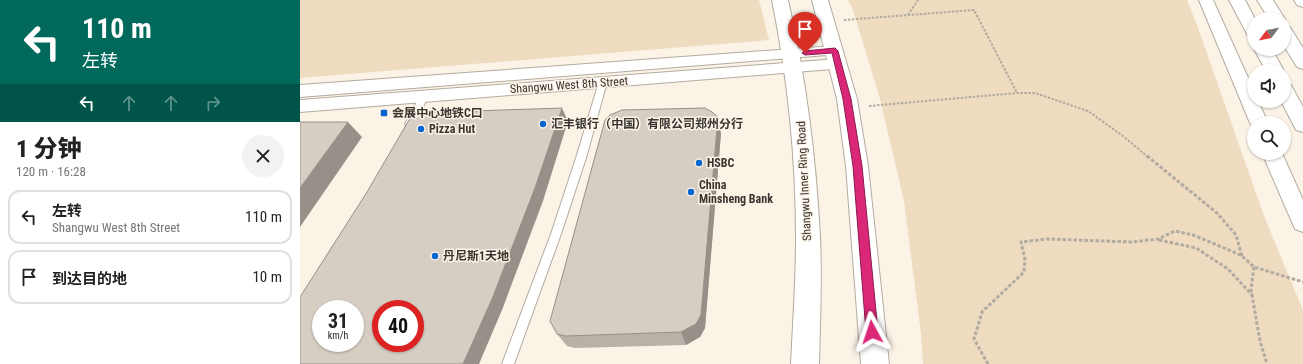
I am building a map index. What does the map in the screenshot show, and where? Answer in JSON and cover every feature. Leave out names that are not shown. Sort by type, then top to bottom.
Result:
[{"type":"main road","name":"Shangwu Inner Ring Road","points":[[780,0],[799,102],[808,238],[805,364]]},
{"type":"main road","points":[[820,0],[827,21],[848,108],[858,166],[874,364]]},
{"type":"main road","points":[[1238,0],[1247,18]]},
{"type":"main road","points":[[1266,0],[1273,12]]},
{"type":"main road","points":[[1291,43],[1303,63]]},
{"type":"main road","points":[[1291,102],[1303,125]]},
{"type":"street","points":[[1206,0],[1256,116]]},
{"type":"street","name":"Shangwu West 8th Street","points":[[300,91],[836,58]]},
{"type":"street","name":"Shangwu West 8th Street","points":[[300,106],[603,82],[792,61]]},
{"type":"street","points":[[1275,160],[1303,223]]},
{"type":"lane","points":[[508,364],[556,234],[581,158],[603,82]]},
{"type":"lane","points":[[406,131],[424,96]]},
{"type":"path","points":[[908,15],[918,0]]},
{"type":"path","points":[[827,21],[974,10],[1018,93]]},
{"type":"path","points":[[848,108],[1018,93],[1035,93],[1088,111],[1123,136],[1217,213],[1236,235],[1242,256]]},
{"type":"path","points":[[1158,240],[1175,231],[1193,235],[1242,256],[1254,268],[1303,282]]},
{"type":"path","points":[[988,364],[974,339],[982,312],[1024,272],[1026,259],[1021,242],[1047,239],[1132,242],[1158,240],[1196,248],[1228,269],[1252,295]]},
{"type":"path","points":[[1254,268],[1251,290],[1260,341],[1267,364]]},
{"type":"shaded area","points":[[300,0],[759,0],[769,40],[300,78]]},
{"type":"shaded area","points":[[848,0],[1187,0],[1264,216],[1303,310],[1303,364],[923,364],[921,334],[904,201],[880,99],[853,10]]},
{"type":"building","name":"丹尼斯1天地","points":[[562,108],[535,188],[492,299],[463,364],[300,364],[300,297],[367,192],[413,113]]},
{"type":"building","points":[[705,108],[718,117],[701,315],[696,324],[681,332],[566,336],[557,334],[550,321],[605,120],[610,115],[622,110]]},
{"type":"building","points":[[300,122],[348,122],[300,188]]},
{"type":"place","name":"会展中心地铁C口","points":[[384,113]]},
{"type":"place","name":"汇丰银行（中国）有限公司郑州分行","points":[[543,124]]},
{"type":"place","name":"Pizza Hut","points":[[421,129]]},
{"type":"place","name":"HSBC","points":[[699,163]]},
{"type":"place","name":"China Minsheng Bank","points":[[691,192]]},
{"type":"place","name":"丹尼斯1天地","points":[[435,256]]},
{"type":"route","points":[[805,53],[835,51],[847,99],[858,166],[872,332]]}]
